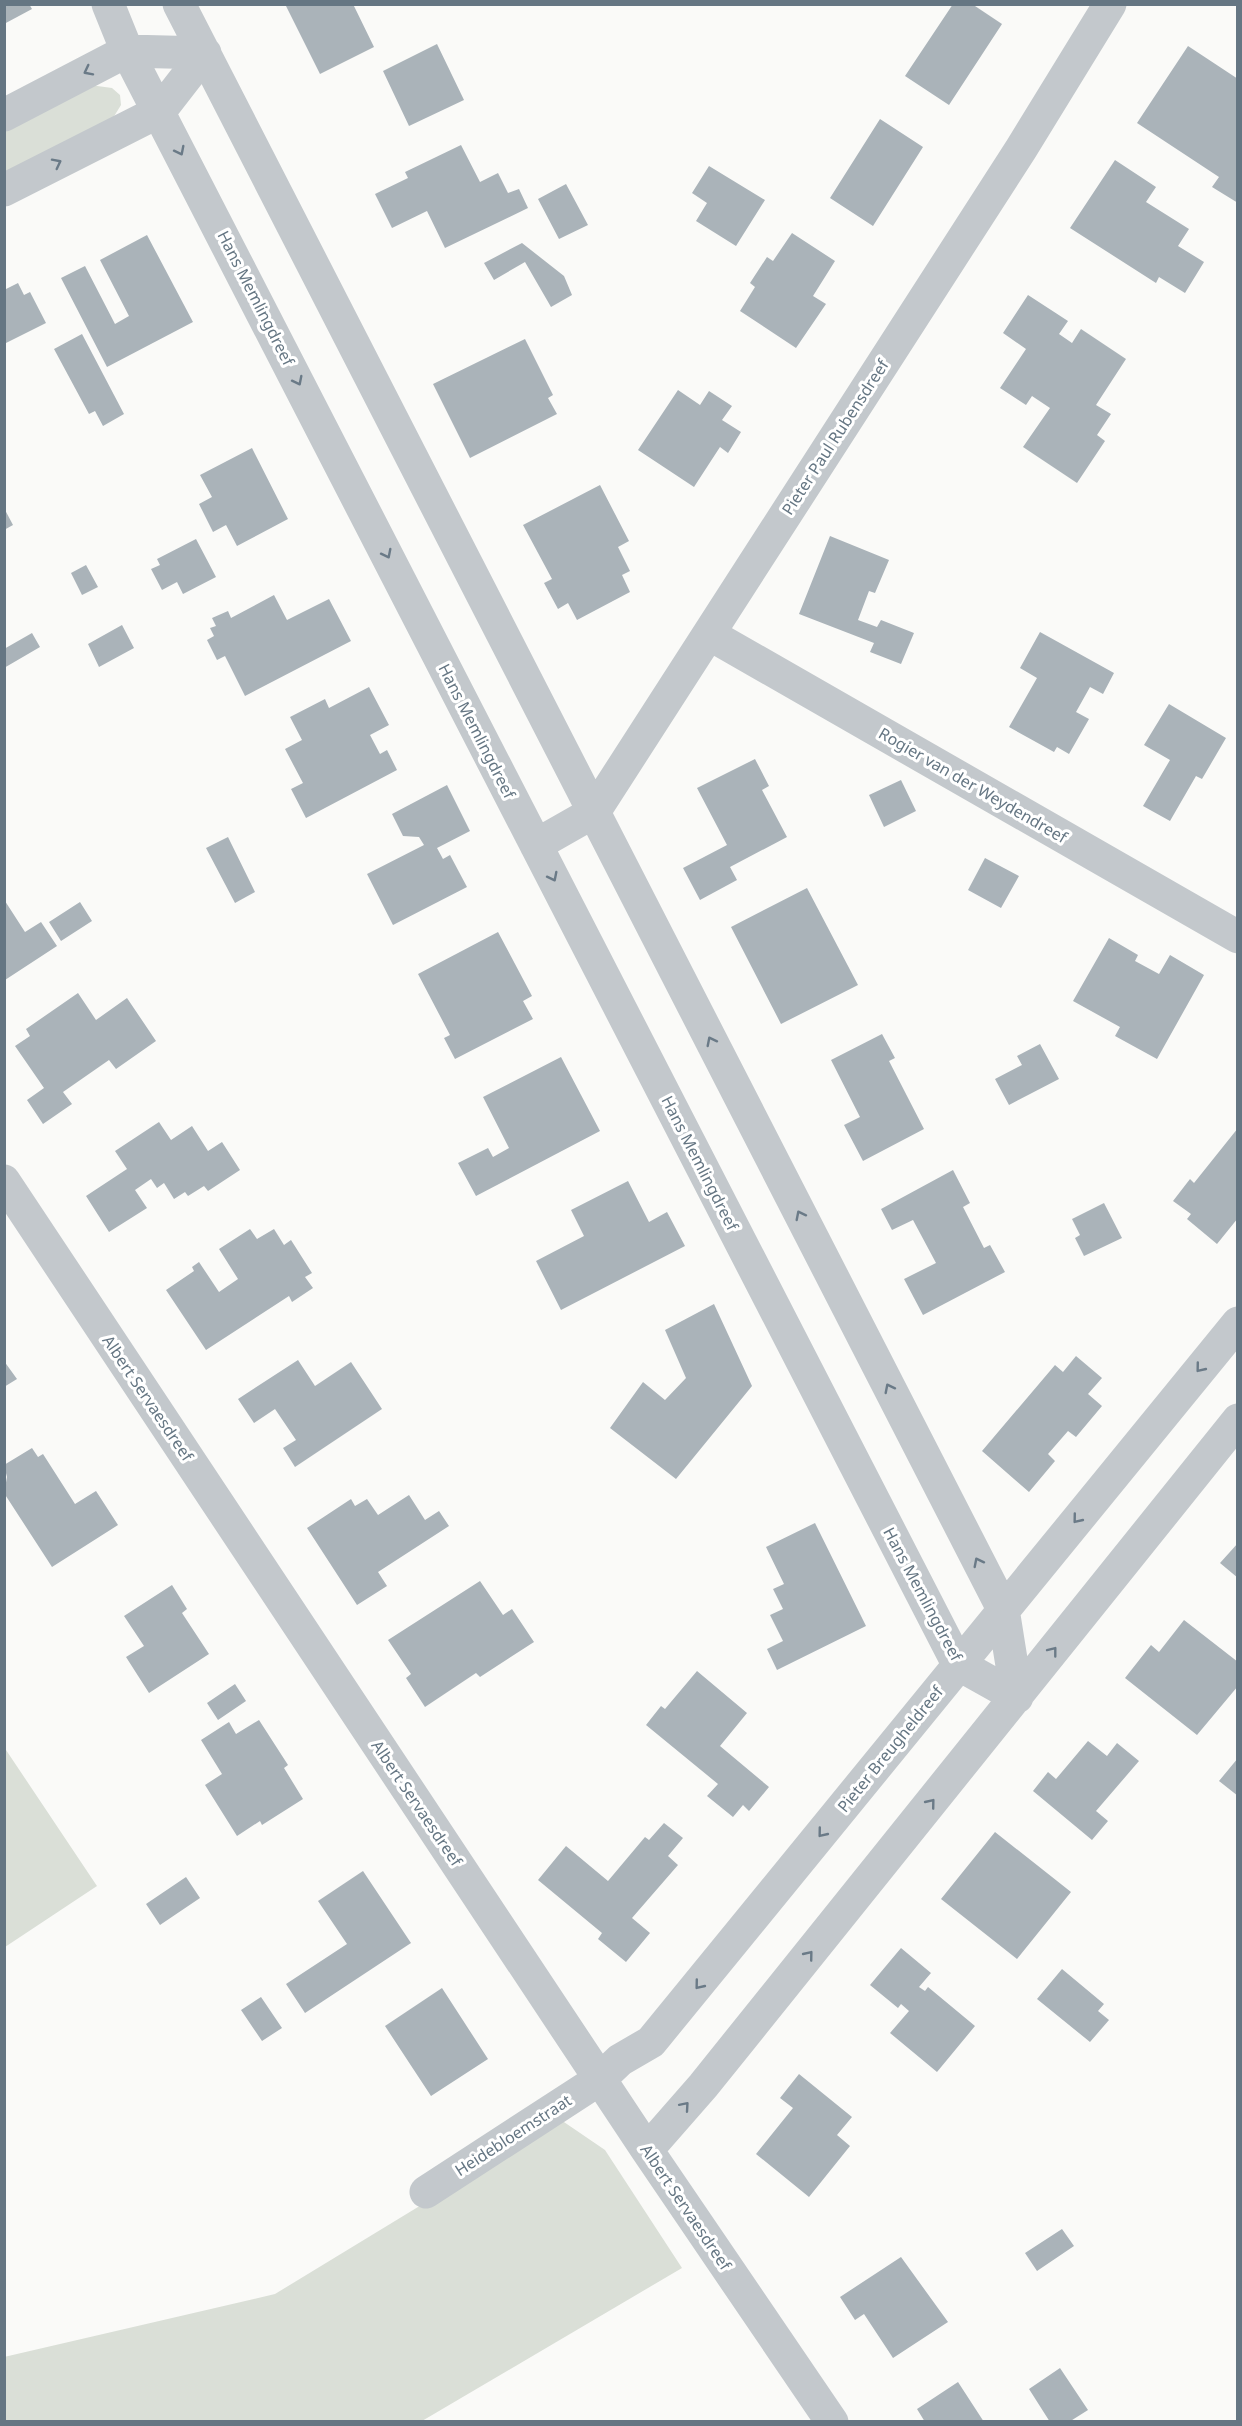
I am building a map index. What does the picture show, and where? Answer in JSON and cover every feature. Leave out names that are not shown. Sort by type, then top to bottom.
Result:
[{"type":"street","name":"Hans Memlingdreef","points":[[108,4],[128,51],[958,1664],[1017,1697]]},
{"type":"street","points":[[179,4],[1003,1609],[1017,1697]]},
{"type":"street","name":"Pieter Paul Rubensdreef","points":[[536,846],[594,812],[1021,149],[1110,4]]},
{"type":"street","points":[[4,115],[128,51],[205,53]]},
{"type":"street","points":[[4,189],[159,111],[205,53]]},
{"type":"street","name":"Rogier van der Weydendreef","points":[[709,634],[1238,937]]},
{"type":"street","name":"Albert Servaesdreef","points":[[4,1181],[647,2150],[832,2421]]},
{"type":"street","name":"Pieter Breugheldreef","points":[[600,2079],[621,2060],[651,2042],[658,2034],[1238,1323]]},
{"type":"street","points":[[647,2150],[703,2086],[1238,1420]]},
{"type":"street","name":"Heidebloemstraat","points":[[426,2192],[600,2079]]},
{"type":"shaded area","points":[[90,85],[112,88],[120,95],[121,105],[113,118],[5,174],[5,129]]},
{"type":"shaded area","points":[[4,1747],[97,1886],[5,1947],[4,1947]]},
{"type":"shaded area","points":[[561,2120],[605,2150],[682,2268],[422,2421],[5,2421],[4,2357],[275,2294]]},
{"type":"building","points":[[4,4],[29,4],[32,9],[4,24]]},
{"type":"building","points":[[285,4],[353,4],[374,47],[320,74]]},
{"type":"building","points":[[953,4],[972,4],[1002,24],[949,105],[905,76]]},
{"type":"building","points":[[437,44],[464,100],[409,126],[383,71]]},
{"type":"building","points":[[1188,46],[1238,79],[1238,203],[1212,187],[1219,177],[1137,123]]},
{"type":"building","points":[[880,119],[923,147],[873,226],[830,198]]},
{"type":"building","points":[[461,145],[480,182],[498,173],[508,193],[519,189],[528,208],[445,248],[427,211],[392,228],[375,194],[408,178],[405,172]]},
{"type":"building","points":[[1115,160],[1156,187],[1146,202],[1189,229],[1178,246],[1204,262],[1185,293],[1159,277],[1156,283],[1070,228]]},
{"type":"building","points":[[709,166],[765,200],[736,246],[696,221],[707,203],[692,193]]},
{"type":"building","points":[[566,184],[588,225],[559,239],[538,199]]},
{"type":"building","points":[[792,233],[835,261],[813,296],[826,304],[796,348],[740,311],[755,287],[750,283],[767,257],[773,261]]},
{"type":"building","points":[[147,235],[193,322],[107,367],[61,278],[85,266],[115,324],[129,316],[100,260]]},
{"type":"building","points":[[522,243],[564,276],[572,295],[551,307],[525,262],[494,280],[484,263]]},
{"type":"building","points":[[18,283],[24,295],[30,292],[46,323],[4,344],[4,290]]},
{"type":"building","points":[[1028,295],[1068,321],[1059,334],[1072,343],[1081,329],[1126,359],[1096,405],[1111,414],[1097,435],[1105,441],[1077,483],[1023,447],[1050,408],[1032,396],[1026,405],[1000,388],[1026,349],[1003,333]]},
{"type":"building","points":[[82,334],[124,414],[103,426],[95,411],[89,414],[54,349]]},
{"type":"building","points":[[525,339],[553,395],[548,398],[557,414],[470,458],[433,384]]},
{"type":"building","points":[[678,390],[700,405],[709,391],[732,406],[722,420],[741,432],[728,453],[720,447],[694,487],[638,450]]},
{"type":"building","points":[[252,448],[288,519],[237,546],[226,525],[213,532],[199,504],[212,497],[200,475]]},
{"type":"building","points":[[600,485],[629,541],[618,547],[630,571],[622,575],[630,592],[577,620],[568,603],[558,609],[544,583],[552,579],[523,525]]},
{"type":"building","points":[[4,508],[13,525],[4,530]]},
{"type":"building","points":[[830,536],[889,560],[875,593],[869,591],[858,620],[877,627],[881,620],[914,633],[901,664],[870,652],[874,643],[799,614]]},
{"type":"building","points":[[196,539],[216,577],[183,594],[177,582],[162,590],[151,569],[160,565],[157,559]]},
{"type":"building","points":[[86,565],[98,587],[82,595],[71,573]]},
{"type":"building","points":[[274,595],[287,620],[329,599],[351,641],[245,696],[225,656],[217,660],[207,640],[214,636],[210,628],[216,626],[212,618],[228,611],[231,618]]},
{"type":"building","points":[[122,625],[134,648],[99,667],[88,644]]},
{"type":"building","points":[[1040,632],[1114,673],[1103,694],[1090,687],[1076,712],[1089,719],[1069,754],[1057,747],[1054,752],[1009,727],[1037,678],[1020,668]]},
{"type":"building","points":[[32,633],[40,647],[4,668],[4,649]]},
{"type":"building","points":[[369,687],[389,725],[370,735],[380,754],[387,750],[397,770],[306,818],[291,789],[303,783],[285,749],[302,740],[290,717],[325,699],[329,708]]},
{"type":"building","points":[[1169,704],[1226,738],[1202,779],[1196,776],[1170,821],[1143,806],[1170,760],[1144,745]]},
{"type":"building","points":[[755,759],[769,786],[762,790],[787,837],[730,867],[737,880],[700,900],[683,868],[727,845],[697,788]]},
{"type":"building","points":[[901,780],[916,811],[884,827],[869,795]]},
{"type":"building","points":[[447,785],[470,831],[437,848],[443,859],[450,855],[467,887],[393,925],[367,874],[424,845],[419,837],[403,836],[392,814]]},
{"type":"building","points":[[228,837],[255,892],[235,903],[206,848]]},
{"type":"building","points":[[985,858],[1019,876],[1001,908],[968,890]]},
{"type":"building","points":[[807,888],[858,985],[781,1024],[731,927]]},
{"type":"building","points":[[5,901],[25,932],[41,922],[57,946],[5,980]]},
{"type":"building","points":[[80,902],[92,921],[61,941],[49,922]]},
{"type":"building","points":[[498,932],[532,996],[523,1001],[533,1019],[455,1059],[444,1038],[450,1035],[418,974]]},
{"type":"building","points":[[1109,938],[1138,955],[1135,961],[1159,974],[1170,955],[1204,975],[1157,1059],[1115,1036],[1120,1027],[1073,1001]]},
{"type":"building","points":[[78,993],[96,1020],[127,998],[156,1041],[116,1069],[109,1060],[63,1092],[72,1104],[43,1124],[27,1100],[44,1088],[15,1046],[30,1036],[26,1029]]},
{"type":"building","points":[[882,1034],[895,1058],[889,1061],[924,1129],[863,1161],[844,1125],[860,1117],[831,1060]]},
{"type":"building","points":[[1040,1044],[1059,1079],[1009,1105],[995,1079],[1022,1065],[1017,1056]]},
{"type":"building","points":[[561,1057],[600,1131],[476,1196],[458,1163],[488,1148],[493,1157],[509,1148],[483,1097]]},
{"type":"building","points":[[159,1122],[171,1140],[192,1126],[208,1151],[222,1142],[240,1170],[208,1191],[204,1186],[188,1196],[185,1192],[174,1199],[164,1183],[157,1188],[151,1179],[135,1190],[147,1208],[109,1232],[86,1196],[127,1169],[115,1151]]},
{"type":"building","points":[[1238,1128],[1238,1218],[1217,1244],[1187,1219],[1191,1214],[1173,1201],[1190,1179],[1194,1183]]},
{"type":"building","points":[[953,1170],[970,1203],[963,1207],[984,1248],[990,1245],[1005,1272],[923,1315],[904,1279],[936,1263],[913,1220],[892,1230],[881,1209]]},
{"type":"building","points":[[628,1181],[649,1222],[667,1212],[685,1246],[561,1310],[536,1261],[584,1236],[571,1210]]},
{"type":"building","points":[[1104,1203],[1122,1238],[1084,1256],[1075,1238],[1080,1235],[1072,1219]]},
{"type":"building","points":[[250,1229],[257,1239],[274,1229],[284,1245],[291,1240],[312,1273],[305,1277],[313,1288],[292,1302],[289,1296],[206,1350],[166,1290],[194,1271],[192,1267],[199,1262],[219,1292],[238,1279],[219,1249]]},
{"type":"building","points":[[714,1304],[752,1386],[676,1479],[610,1428],[643,1382],[665,1400],[686,1378],[665,1330]]},
{"type":"building","points":[[1076,1356],[1102,1378],[1088,1394],[1102,1406],[1076,1437],[1068,1431],[1048,1454],[1055,1461],[1029,1492],[982,1451],[1055,1365],[1063,1372]]},
{"type":"building","points":[[298,1360],[315,1386],[351,1362],[382,1409],[295,1467],[283,1448],[296,1440],[275,1409],[254,1423],[238,1399]]},
{"type":"building","points":[[4,1361],[17,1379],[4,1387]]},
{"type":"building","points":[[32,1448],[38,1457],[43,1454],[75,1504],[96,1491],[118,1525],[52,1567],[4,1493],[7,1477],[4,1465]]},
{"type":"building","points":[[409,1495],[425,1520],[439,1511],[449,1526],[378,1572],[387,1586],[357,1605],[307,1528],[351,1499],[355,1506],[367,1499],[378,1515]]},
{"type":"building","points":[[815,1523],[866,1626],[777,1670],[767,1649],[783,1641],[770,1615],[783,1609],[773,1589],[784,1584],[766,1547]]},
{"type":"building","points":[[1238,1543],[1238,1578],[1220,1563]]},
{"type":"building","points":[[480,1581],[503,1615],[512,1609],[534,1642],[480,1677],[476,1673],[425,1707],[406,1678],[411,1674],[388,1640]]},
{"type":"building","points":[[172,1585],[187,1609],[182,1613],[209,1654],[149,1693],[126,1657],[144,1646],[124,1616]]},
{"type":"building","points":[[1184,1620],[1238,1662],[1238,1686],[1197,1735],[1125,1678],[1151,1645],[1159,1652]]},
{"type":"building","points":[[697,1671],[747,1713],[720,1746],[769,1787],[749,1811],[743,1805],[733,1817],[707,1796],[718,1784],[646,1725],[661,1706],[665,1709]]},
{"type":"building","points":[[235,1684],[246,1701],[218,1720],[207,1703]]},
{"type":"building","points":[[259,1720],[288,1765],[284,1768],[303,1799],[262,1825],[260,1821],[237,1836],[205,1785],[222,1774],[201,1740],[229,1722],[236,1734]]},
{"type":"building","points":[[1088,1741],[1107,1756],[1117,1743],[1139,1761],[1096,1811],[1108,1821],[1092,1840],[1033,1791],[1048,1772],[1056,1779]]},
{"type":"building","points":[[1238,1758],[1238,1796],[1219,1781]]},
{"type":"building","points":[[664,1823],[683,1838],[668,1856],[678,1865],[632,1918],[650,1933],[626,1962],[598,1939],[602,1933],[538,1880],[566,1846],[608,1881],[645,1837],[649,1840]]},
{"type":"building","points":[[995,1832],[1071,1892],[1017,1959],[941,1899]]},
{"type":"building","points":[[363,1871],[411,1943],[305,2013],[286,1984],[347,1944],[318,1901]]},
{"type":"building","points":[[186,1877],[200,1898],[160,1925],[146,1904]]},
{"type":"building","points":[[901,1948],[931,1973],[919,1987],[925,1991],[928,1987],[975,2026],[937,2072],[890,2033],[909,2011],[901,2004],[898,2008],[870,1985]]},
{"type":"building","points":[[1062,1969],[1104,2004],[1098,2011],[1109,2020],[1090,2042],[1037,1999]]},
{"type":"building","points":[[442,1988],[488,2059],[431,2096],[385,2026]]},
{"type":"building","points":[[261,1997],[282,2028],[262,2041],[241,2010]]},
{"type":"building","points":[[799,2074],[852,2117],[837,2135],[850,2146],[809,2197],[756,2154],[793,2108],[780,2098]]},
{"type":"building","points":[[1062,2229],[1074,2246],[1037,2271],[1025,2253]]},
{"type":"building","points":[[901,2257],[948,2322],[893,2358],[864,2314],[855,2320],[840,2297]]},
{"type":"building","points":[[1060,2368],[1088,2410],[1069,2422],[1050,2422],[1029,2389]]},
{"type":"building","points":[[958,2382],[984,2422],[925,2422],[917,2409]]}]
